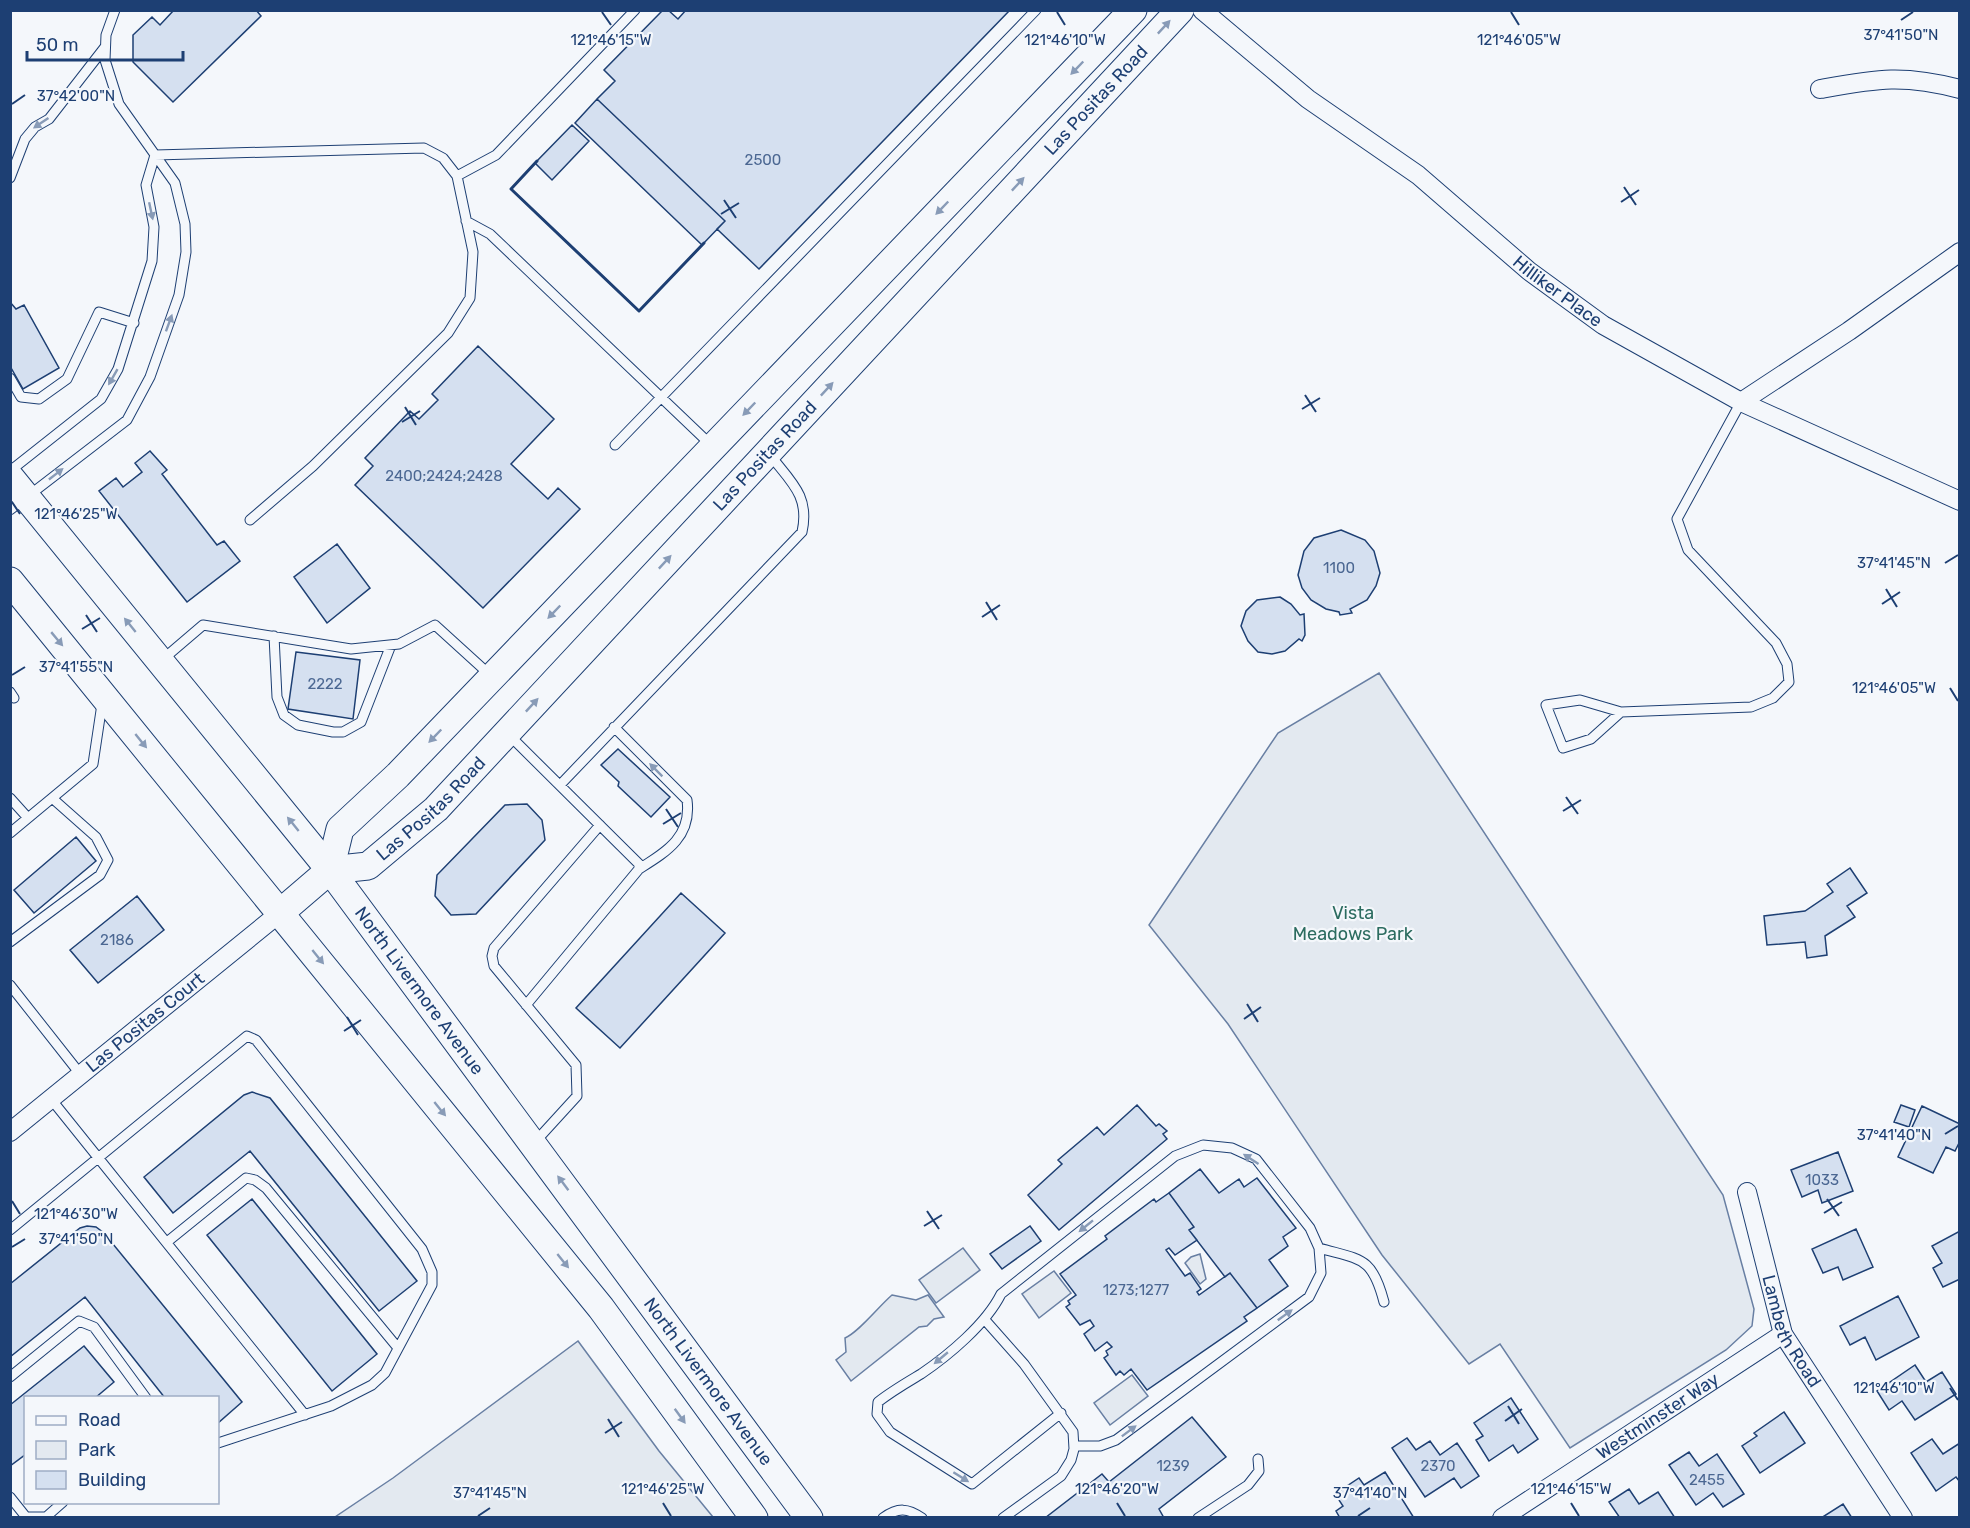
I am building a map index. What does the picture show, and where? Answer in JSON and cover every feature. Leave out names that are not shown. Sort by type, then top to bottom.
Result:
[{"type":"main road","name":"Las Positas Road","points":[[1133,10],[398,775],[340,829],[330,870],[368,866],[436,809],[1180,10]]},
{"type":"main road","name":"North Livermore Avenue","points":[[16,495],[160,661],[330,870],[809,1518]]},
{"type":"main road","points":[[10,581],[601,1308],[754,1518]]},
{"type":"main road","points":[[281,912],[330,870]]},
{"type":"street","name":"Hilliker Place","points":[[1202,10],[1308,99],[1418,175],[1530,271],[1603,325],[1741,402],[1959,501]]},
{"type":"street","points":[[1820,89],[1881,78],[1918,79],[1959,89]]},
{"type":"street","points":[[1741,402],[1849,331],[1959,252]]},
{"type":"street","name":"Las Positas Court","points":[[10,1132],[281,912]]},
{"type":"street","name":"Lambeth Road","points":[[1746,1192],[1783,1334],[1903,1518]]},
{"type":"street","name":"Westminster Way","points":[[1502,1518],[1783,1334]]},
{"type":"lane","points":[[16,495],[127,420],[150,377],[179,295],[186,252],[185,224],[175,183],[119,104],[105,60],[106,35],[115,10]]},
{"type":"lane","points":[[457,176],[496,155],[635,10]]},
{"type":"lane","points":[[615,445],[1036,10]]},
{"type":"lane","points":[[10,178],[25,139],[35,127],[49,119],[105,47]]},
{"type":"lane","points":[[155,155],[424,148],[443,158],[457,176],[473,252],[470,298],[448,333],[313,466],[250,520]]},
{"type":"lane","points":[[10,471],[101,399],[118,369],[152,261],[154,227],[146,185],[155,155]]},
{"type":"lane","points":[[466,221],[490,234],[713,447]]},
{"type":"lane","points":[[10,378],[21,397],[39,399],[67,379],[99,312],[134,323]]},
{"type":"lane","points":[[1621,712],[1592,739],[1563,748],[1546,705],[1580,700],[1621,712],[1751,707],[1773,698],[1789,682],[1787,664],[1776,643],[1688,550],[1677,519],[1741,402]]},
{"type":"lane","points":[[560,785],[801,532],[806,515],[803,499],[768,452]]},
{"type":"lane","points":[[160,661],[203,625],[351,649],[399,644],[435,625],[492,676]]},
{"type":"lane","points":[[274,636],[277,697],[284,715],[298,725],[333,732],[343,732],[361,722],[391,645]]},
{"type":"lane","points":[[10,833],[93,764],[104,696]]},
{"type":"lane","points":[[526,1005],[639,869],[674,847],[689,815],[687,800],[614,727]]},
{"type":"lane","points":[[507,733],[639,864],[639,869]]},
{"type":"lane","points":[[10,798],[28,818]]},
{"type":"lane","points":[[10,942],[100,875],[108,860],[96,837],[52,798]]},
{"type":"lane","points":[[534,1144],[577,1096],[576,1065],[494,966],[492,956],[494,948],[600,825]]},
{"type":"lane","points":[[10,985],[81,1075]]},
{"type":"lane","points":[[10,1230],[247,1036],[256,1040],[422,1249],[432,1272],[432,1285],[386,1373],[372,1385],[331,1406],[219,1443]]},
{"type":"lane","points":[[51,1099],[305,1414]]},
{"type":"lane","points":[[1061,1413],[972,1484],[890,1432],[877,1414],[878,1402],[893,1389],[922,1373],[985,1320],[1000,1294],[1175,1156],[1203,1145],[1232,1148],[1256,1160],[1310,1227],[1319,1248],[1321,1273],[1309,1298],[1116,1440],[1100,1446],[1074,1446]]},
{"type":"lane","points":[[167,1242],[246,1178],[255,1180],[266,1188],[398,1348]]},
{"type":"lane","points":[[1319,1248],[1359,1259],[1371,1268],[1378,1279],[1384,1302]]},
{"type":"lane","points":[[985,1320],[1024,1364],[1073,1432],[1074,1446],[1071,1460],[1061,1476],[1003,1518]]},
{"type":"lane","points":[[10,1377],[79,1321],[94,1327],[145,1396]]},
{"type":"lane","points":[[1198,1518],[1248,1485],[1259,1471],[1258,1459]]},
{"type":"lane","points":[[10,1497],[26,1517],[46,1517],[62,1504]]},
{"type":"lane","points":[[883,1518],[892,1511],[910,1509],[922,1518]]},
{"type":"green space","name":"Vista Meadows Park","points":[[1379,673],[1723,1195],[1754,1309],[1752,1326],[1726,1350],[1570,1448],[1500,1344],[1469,1364],[1382,1255],[1228,1024],[1149,925],[1278,733]]},
{"type":"green space","points":[[963,1248],[980,1270],[936,1303],[919,1280]]},
{"type":"green space","points":[[1200,1254],[1206,1279],[1200,1284],[1185,1263],[1191,1257]]},
{"type":"green space","points":[[1054,1271],[1071,1293],[1039,1318],[1022,1294]]},
{"type":"green space","points":[[892,1295],[916,1300],[928,1295],[944,1317],[934,1319],[927,1326],[919,1327],[851,1381],[836,1360],[846,1352],[845,1338],[862,1325]]},
{"type":"green space","points":[[578,1341],[659,1451],[713,1517],[335,1517],[393,1478]]},
{"type":"green space","points":[[1132,1375],[1148,1396],[1110,1425],[1094,1403]]},
{"type":"building","points":[[174,10],[256,10],[261,16],[173,102],[133,62],[133,35],[152,17],[160,25]]},
{"type":"building","points":[[663,10],[668,10],[678,19],[686,10],[1010,10],[759,269],[717,229],[725,221],[597,99],[615,81],[604,70]]},
{"type":"building","points":[[597,99],[725,221],[702,245],[575,123]]},
{"type":"building","points":[[572,125],[589,141],[552,180],[535,163]]},
{"type":"building","points":[[10,302],[16,309],[24,305],[59,368],[23,389],[10,366]]},
{"type":"building","points":[[478,346],[554,419],[511,464],[548,499],[558,488],[580,509],[483,608],[355,485],[373,466],[365,458],[410,411],[419,419],[438,400],[432,394]]},
{"type":"building","points":[[150,451],[167,470],[162,474],[217,545],[224,541],[240,561],[187,602],[99,491],[116,478],[123,487],[142,472],[135,463]]},
{"type":"building","points":[[1341,530],[1365,540],[1374,551],[1380,573],[1376,586],[1367,600],[1350,609],[1352,613],[1340,615],[1339,612],[1326,609],[1311,600],[1302,588],[1298,575],[1304,551],[1314,538]]},
{"type":"building","points":[[337,544],[370,588],[327,623],[294,577]]},
{"type":"building","points":[[1280,597],[1291,604],[1300,615],[1304,614],[1305,635],[1302,641],[1299,639],[1285,651],[1272,654],[1258,652],[1248,641],[1241,626],[1246,611],[1257,600]]},
{"type":"building","points":[[296,652],[360,660],[353,719],[288,709]]},
{"type":"building","points":[[618,749],[670,797],[651,817],[618,786],[619,782],[601,765]]},
{"type":"building","points":[[527,804],[542,820],[545,840],[476,914],[451,915],[435,896],[437,875],[505,805]]},
{"type":"building","points":[[76,837],[96,861],[34,913],[14,890]]},
{"type":"building","points":[[1850,868],[1867,893],[1847,906],[1855,917],[1825,936],[1827,955],[1807,958],[1805,942],[1767,945],[1764,916],[1805,911],[1833,892],[1827,884]]},
{"type":"building","points":[[681,893],[725,933],[620,1048],[576,1008]]},
{"type":"building","points":[[137,896],[164,930],[98,983],[70,950]]},
{"type":"building","points":[[252,1092],[270,1098],[417,1281],[379,1311],[250,1151],[173,1213],[144,1177],[244,1095]]},
{"type":"building","points":[[1137,1105],[1156,1126],[1159,1124],[1167,1131],[1163,1134],[1167,1139],[1059,1230],[1028,1195],[1062,1164],[1058,1160],[1097,1127],[1104,1135]]},
{"type":"building","points":[[1901,1105],[1915,1110],[1909,1127],[1894,1122]]},
{"type":"building","points":[[1922,1106],[1960,1124],[1960,1141],[1955,1151],[1946,1147],[1933,1173],[1898,1157]]},
{"type":"building","points":[[1838,1152],[1853,1191],[1822,1203],[1818,1190],[1802,1197],[1791,1170]]},
{"type":"building","points":[[1200,1169],[1219,1193],[1239,1179],[1244,1187],[1257,1178],[1296,1228],[1283,1237],[1288,1246],[1269,1260],[1288,1286],[1257,1308],[1230,1273],[1225,1277],[1189,1230],[1194,1227],[1169,1193]]},
{"type":"building","points":[[1169,1193],[1194,1227],[1189,1230],[1197,1240],[1175,1255],[1169,1248],[1166,1250],[1185,1276],[1190,1273],[1201,1289],[1197,1292],[1199,1295],[1230,1273],[1257,1308],[1244,1317],[1247,1321],[1147,1390],[1131,1369],[1124,1375],[1120,1371],[1116,1375],[1104,1358],[1108,1355],[1106,1351],[1112,1347],[1107,1342],[1095,1351],[1084,1334],[1094,1326],[1090,1320],[1080,1325],[1066,1307],[1070,1304],[1068,1301],[1076,1295],[1060,1274],[1107,1239],[1105,1236],[1154,1199],[1156,1202]]},
{"type":"building","points":[[252,1199],[377,1354],[332,1391],[207,1235]]},
{"type":"building","points":[[1030,1226],[1041,1241],[1002,1269],[990,1254]]},
{"type":"building","points":[[96,1227],[104,1233],[242,1402],[219,1422],[219,1396],[163,1396],[85,1297],[10,1357],[10,1284],[80,1228]]},
{"type":"building","points":[[1856,1229],[1873,1267],[1843,1280],[1838,1267],[1823,1273],[1812,1249]]},
{"type":"building","points":[[1960,1231],[1960,1279],[1943,1287],[1933,1268],[1942,1263],[1932,1246]]},
{"type":"building","points":[[1898,1296],[1919,1337],[1876,1360],[1865,1337],[1850,1345],[1840,1326]]},
{"type":"building","points":[[84,1346],[114,1382],[97,1396],[24,1396],[24,1456],[10,1466],[10,1405]]},
{"type":"building","points":[[1915,1365],[1926,1382],[1942,1372],[1956,1394],[1915,1420],[1902,1401],[1889,1410],[1877,1391]]},
{"type":"building","points":[[1511,1398],[1538,1439],[1518,1453],[1513,1445],[1489,1461],[1476,1440],[1483,1436],[1474,1423]]},
{"type":"building","points":[[1784,1412],[1805,1443],[1760,1473],[1742,1446],[1757,1436],[1754,1433]]},
{"type":"building","points":[[1192,1417],[1226,1457],[1159,1509],[1164,1518],[1045,1518],[1102,1474],[1109,1482]]},
{"type":"building","points":[[1407,1438],[1416,1450],[1430,1441],[1440,1455],[1457,1443],[1479,1476],[1461,1488],[1454,1478],[1425,1497],[1392,1448]]},
{"type":"building","points":[[1932,1439],[1943,1454],[1960,1443],[1960,1482],[1956,1477],[1936,1491],[1911,1453]]},
{"type":"building","points":[[1689,1452],[1699,1466],[1717,1454],[1744,1494],[1723,1507],[1713,1493],[1696,1505],[1669,1465]]},
{"type":"building","points":[[1385,1472],[1414,1518],[1340,1518],[1336,1511],[1343,1506],[1335,1494],[1359,1478],[1364,1485]]},
{"type":"building","points":[[1629,1489],[1639,1504],[1658,1492],[1675,1518],[1620,1518],[1609,1502]]},
{"type":"building","points":[[1843,1504],[1852,1518],[1821,1518]]},
{"type":"wall","points":[[537,161],[511,189],[639,311],[704,243]]}]
